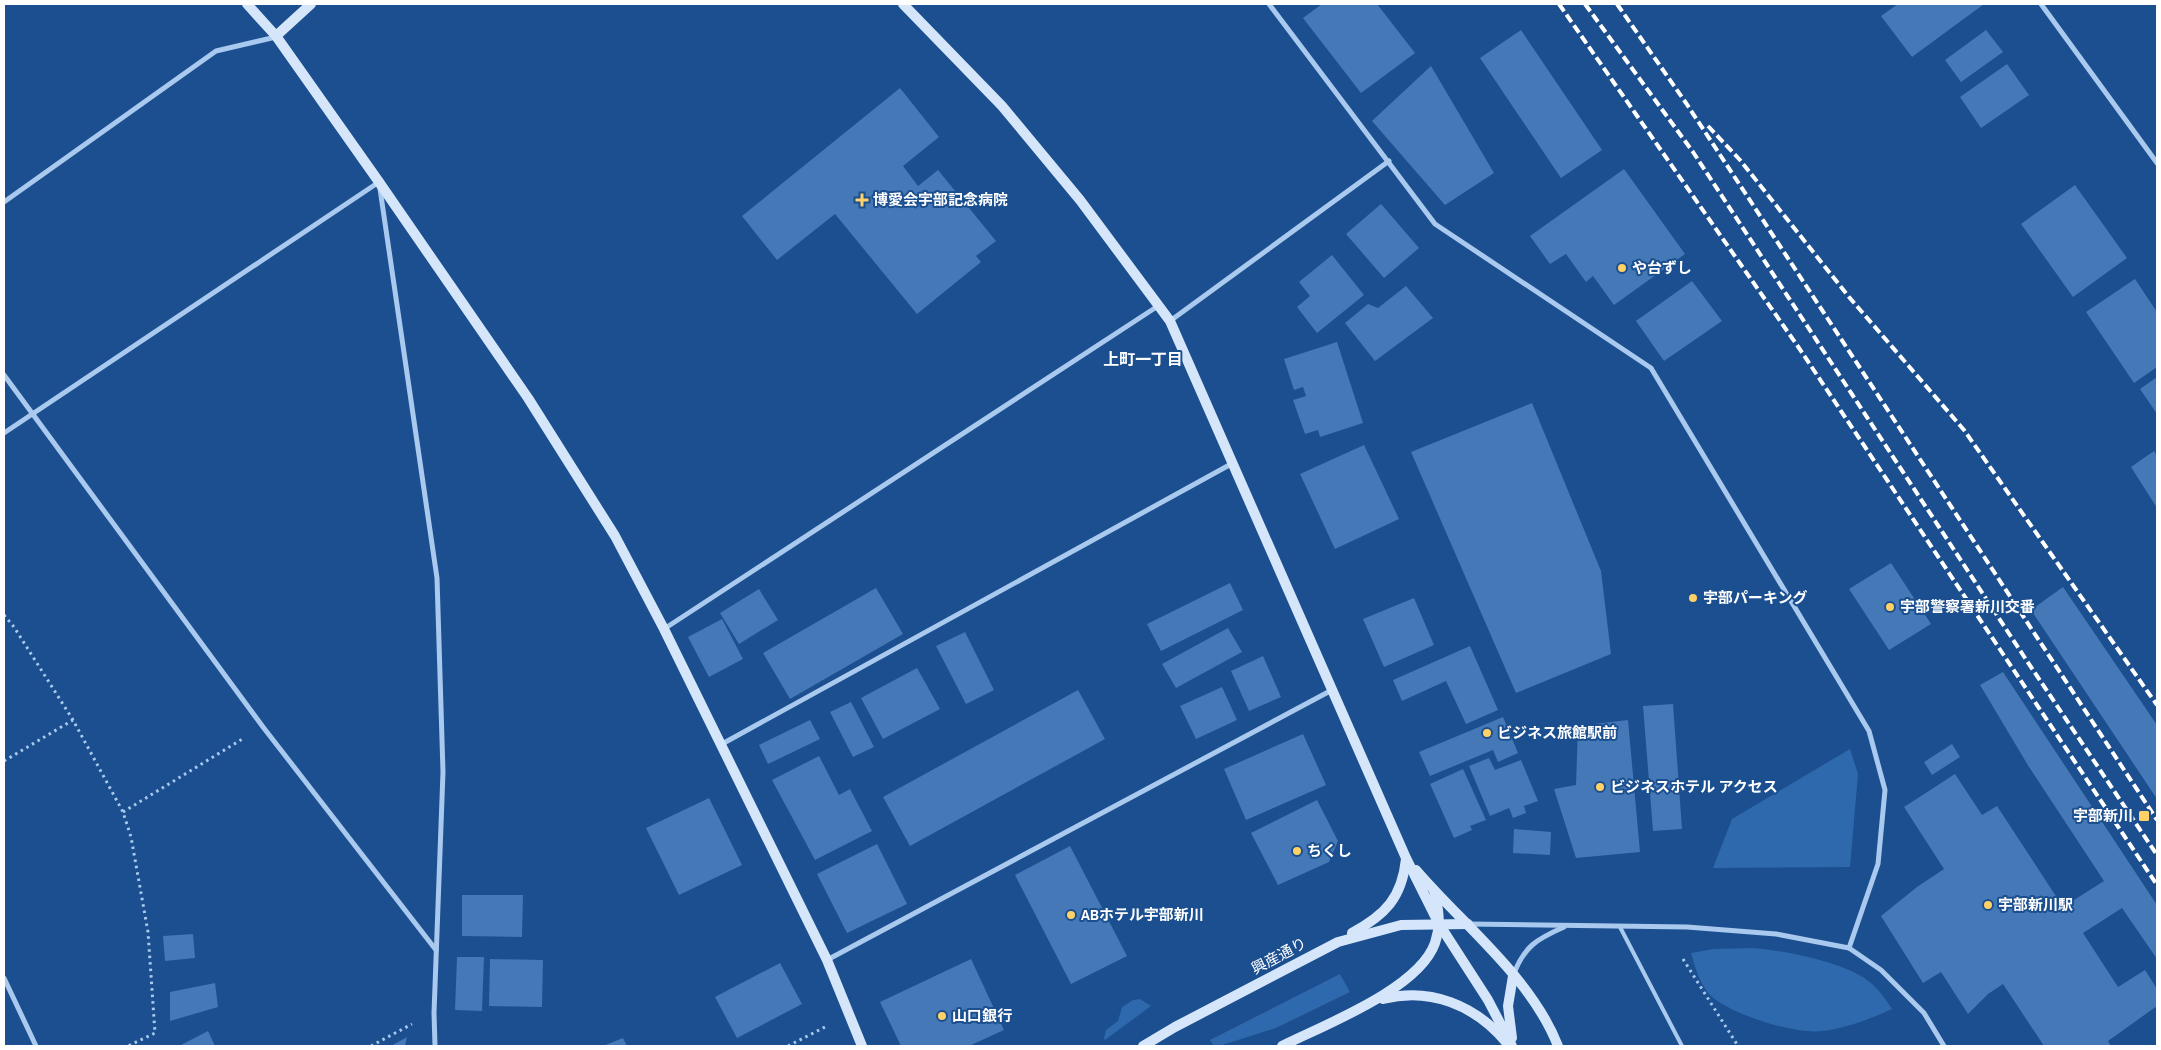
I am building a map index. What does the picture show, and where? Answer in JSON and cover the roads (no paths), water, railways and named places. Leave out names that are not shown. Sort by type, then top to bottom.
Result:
[{"type":"street","points":[[248,4],[276,36],[379,182],[528,398],[615,536],[722,744],[827,960],[862,1046]]},
{"type":"street","points":[[4,202],[216,51],[276,36],[312,4]]},
{"type":"street","points":[[903,4],[1002,106],[1080,200],[1170,321],[1406,858],[1439,924],[1488,1000],[1512,1046]]},
{"type":"street","points":[[1269,4],[1389,161],[1434,224],[1651,368],[1869,731],[1885,790],[1878,864],[1849,948]]},
{"type":"street","points":[[2041,4],[2157,163]]},
{"type":"street","points":[[1170,321],[1389,161]]},
{"type":"street","points":[[4,433],[379,182]]},
{"type":"street","points":[[379,182],[437,578],[443,772],[434,1012],[435,1046]]},
{"type":"street","points":[[664,629],[1158,306]]},
{"type":"street","points":[[4,376],[263,727],[436,950]]},
{"type":"street","points":[[722,744],[1233,463]]},
{"type":"street","points":[[827,960],[1332,690]]},
{"type":"street","points":[[1406,858],[1434,890],[1468,924],[1513,976],[1540,1012],[1558,1046]]},
{"type":"street","points":[[1338,942],[1369,924],[1391,904],[1399,892],[1404,877],[1406,858]]},
{"type":"street","points":[[1282,1046],[1370,1002],[1410,976],[1425,961],[1435,944],[1439,924],[1439,908],[1434,890]]},
{"type":"street","points":[[1468,924],[1687,927],[1776,934],[1849,948],[1881,970],[1924,1013],[1944,1046]]},
{"type":"street","name":"興産通り","points":[[1143,1046],[1175,1027],[1338,942],[1401,925],[1468,924]]},
{"type":"street","points":[[1512,1046],[1508,1006],[1513,976],[1526,950],[1535,941],[1566,926]]},
{"type":"street","points":[[4,978],[36,1046]]},
{"type":"street","points":[[1370,1002],[1401,994],[1426,995],[1450,1001],[1473,1011],[1512,1046]]},
{"type":"lane","points":[[1620,927],[1682,1046]]},
{"type":"railway","points":[[1559,4],[1799,348],[2157,885]]},
{"type":"railway","points":[[1585,4],[1693,152],[2025,658],[2157,855]]},
{"type":"railway","points":[[1617,4],[1686,103],[2157,820]]},
{"type":"railway","points":[[1708,126],[1740,160],[1849,297],[1964,430],[2157,705]]},
{"type":"place","name":"博愛会宇部記念病院","points":[[862,200]]},
{"type":"place","name":"や台ずし","points":[[1622,268]]},
{"type":"place","name":"宇部パーキング","points":[[1693,598]]},
{"type":"place","name":"宇部警察署新川交番","points":[[1890,607]]},
{"type":"place","name":"ビジネス旅館駅前","points":[[1487,733]]},
{"type":"place","name":"ビジネスホテル アクセス","points":[[1600,787]]},
{"type":"place","name":"宇部新川","points":[[2144,816]]},
{"type":"place","name":"ちくし","points":[[1297,851]]},
{"type":"place","name":"宇部新川駅","points":[[1988,905]]},
{"type":"place","name":"ABホテル宇部新川","points":[[1071,915]]},
{"type":"place","name":"山口銀行","points":[[942,1016]]},
{"type":"district","name":"上町一丁目","points":[[1143,359]]}]
